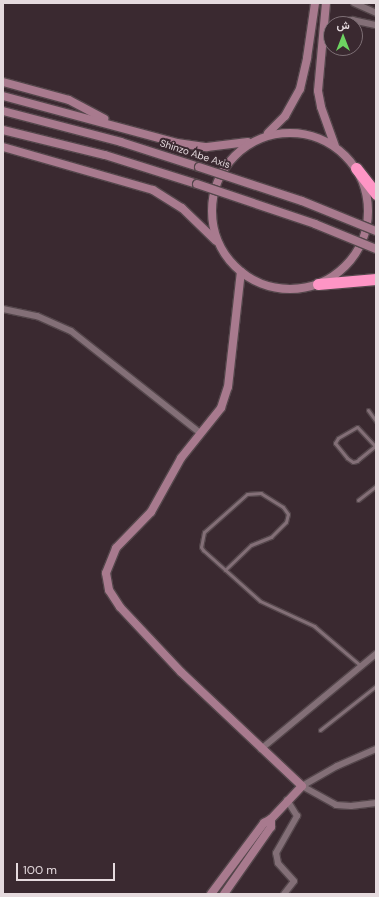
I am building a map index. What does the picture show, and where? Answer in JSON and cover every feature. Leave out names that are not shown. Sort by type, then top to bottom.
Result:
[{"type":"highway","points":[[356,168],[376,194]]},
{"type":"highway","points":[[318,284],[376,279]]},
{"type":"street","points":[[218,243],[211,213],[216,185],[230,160],[253,142],[275,128],[285,116],[300,89],[307,58],[315,3]]},
{"type":"street","points":[[326,3],[318,91],[321,107],[335,146]]},
{"type":"street","points":[[354,3],[376,14]]},
{"type":"street","points":[[363,22],[376,25]]},
{"type":"street","points":[[3,82],[69,100],[112,124]]},
{"type":"street","points":[[3,96],[192,146],[223,146],[253,142]]},
{"type":"street","name":"Shinzo Abe Axis","points":[[3,111],[121,142],[199,168],[282,193],[376,231]]},
{"type":"street","points":[[3,130],[105,155],[197,184],[315,224],[376,249]]},
{"type":"street","points":[[3,147],[153,190],[182,208],[218,243],[231,263],[241,272],[260,283],[277,288],[302,288],[318,284],[345,267],[358,250],[365,235],[368,219],[368,198],[356,168],[335,146],[316,136],[294,132],[262,137]]},
{"type":"street","points":[[241,272],[226,394],[219,413],[200,433],[178,462],[154,509],[113,553],[107,568],[107,584],[120,607],[181,672],[302,786],[336,805],[351,806],[376,803]]},
{"type":"street","points":[[3,309],[37,316],[71,331],[200,433]]},
{"type":"street","points":[[261,749],[376,654]]},
{"type":"street","points":[[211,894],[264,823],[271,819],[287,800],[302,786],[337,766],[376,749]]},
{"type":"street","points":[[284,894],[294,881],[278,863],[276,853],[298,816],[287,800]]},
{"type":"street","points":[[224,894],[271,827],[271,819]]},
{"type":"lane","points":[[368,410],[376,421]]},
{"type":"lane","points":[[357,427],[376,446],[353,462],[347,458],[335,443],[338,438],[357,427]]},
{"type":"lane","points":[[358,500],[376,486]]},
{"type":"lane","points":[[225,570],[250,545],[273,535],[287,520],[285,509],[261,493],[250,492],[206,530],[201,538],[202,547],[225,570],[260,601],[314,626],[361,666]]},
{"type":"lane","points":[[320,730],[376,686]]}]
